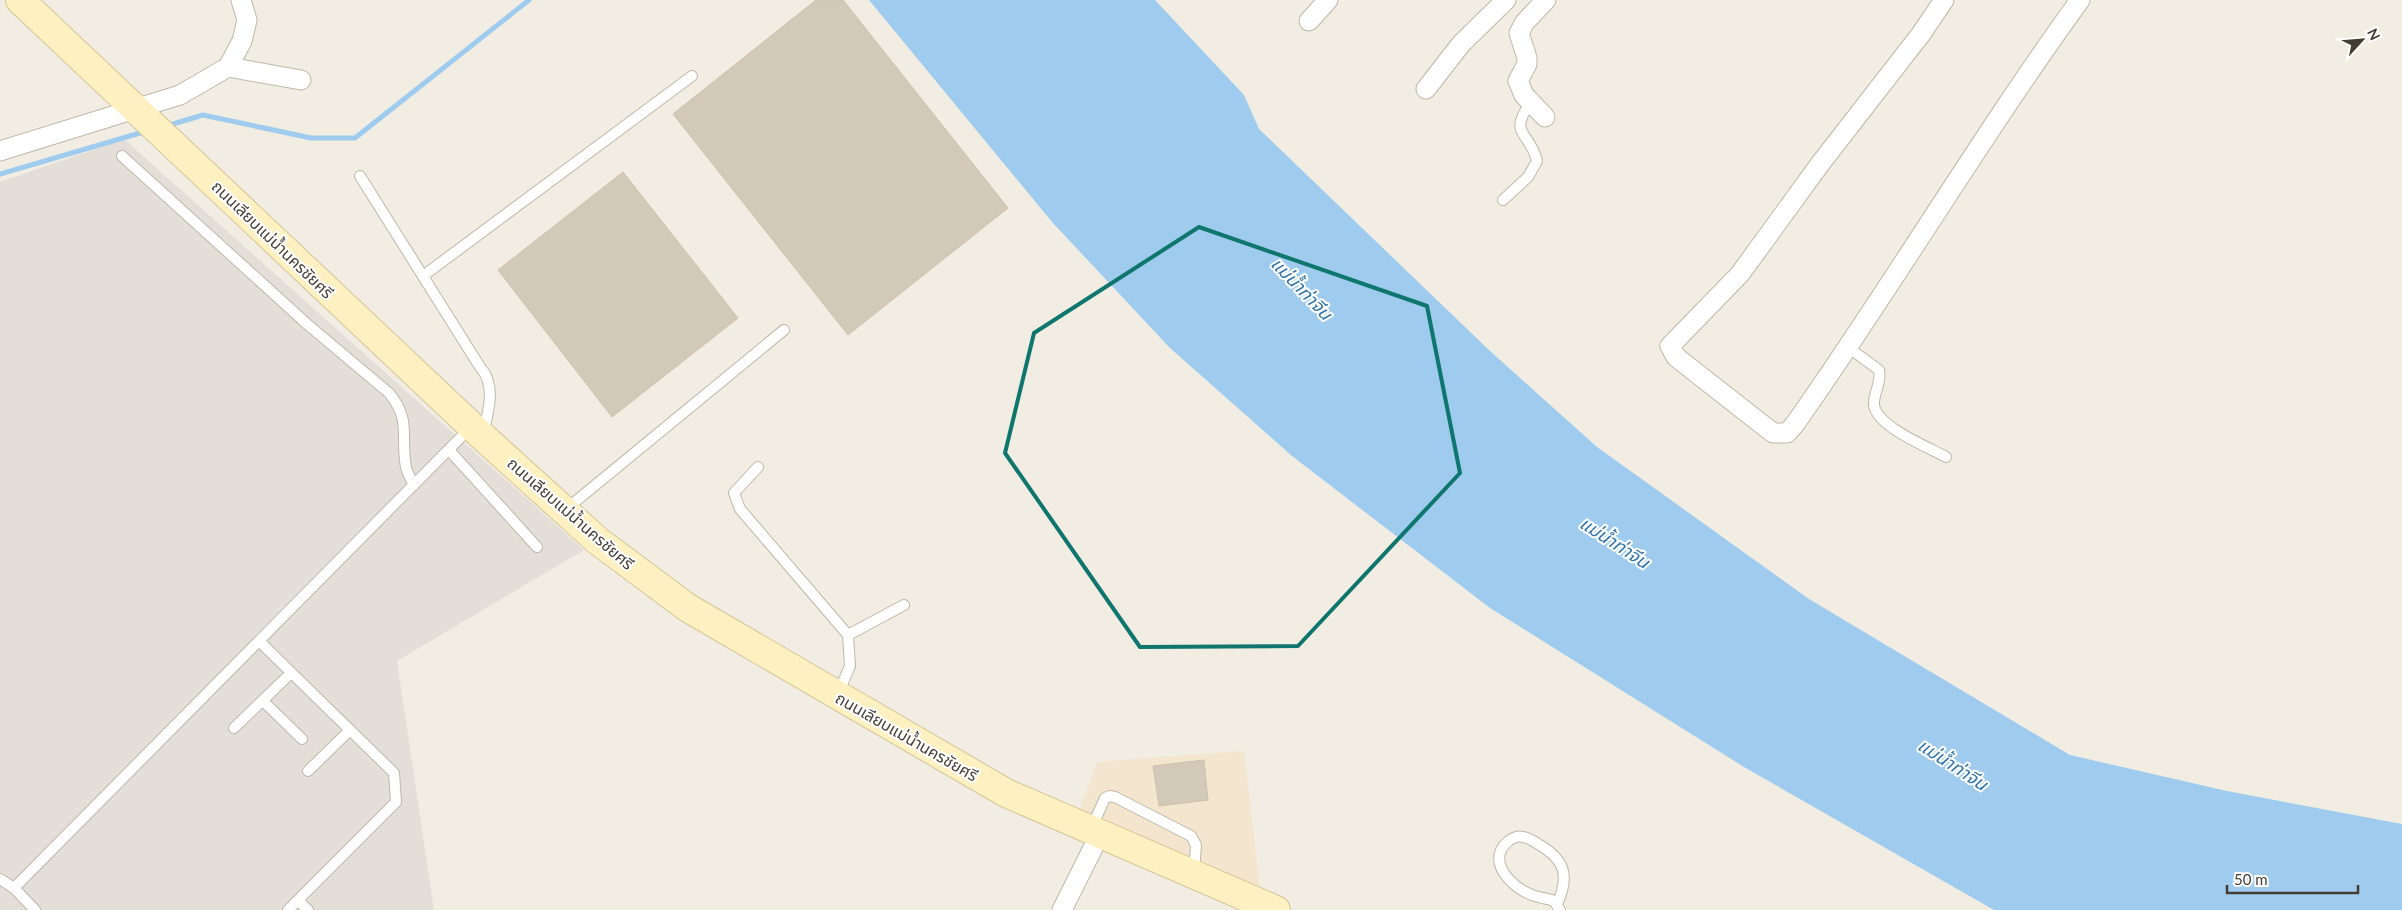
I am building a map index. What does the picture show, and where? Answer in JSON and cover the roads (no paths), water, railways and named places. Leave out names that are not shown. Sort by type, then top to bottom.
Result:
[{"type":"main road","name":"ถนนเลียบแม่น้ำนครชัยศรี","points":[[20,0],[477,431],[598,541],[688,608],[1006,793],[1261,907]]},
{"type":"street","points":[[0,151],[180,95],[228,67],[242,41],[247,20],[241,0]]},
{"type":"street","points":[[1310,21],[1328,0]]},
{"type":"street","points":[[1426,89],[1461,44],[1506,0]]},
{"type":"street","points":[[1545,117],[1524,95],[1518,81],[1528,58],[1519,33],[1525,22],[1546,0]]},
{"type":"street","points":[[1944,0],[1740,274],[1723,294],[1684,330],[1670,346],[1676,357],[1773,433],[1787,433],[1851,349],[1947,194],[2080,0]]},
{"type":"street","points":[[228,67],[301,80]]},
{"type":"street","points":[[1062,910],[1095,832]]},
{"type":"lane","points":[[423,276],[692,76]]},
{"type":"lane","points":[[1503,200],[1528,176],[1537,161],[1520,130],[1519,123],[1521,116],[1531,102]]},
{"type":"lane","points":[[122,156],[307,324],[390,393],[400,406],[404,416],[406,468],[414,484]]},
{"type":"lane","points":[[14,888],[414,484],[449,450],[477,431],[490,405],[487,375],[480,368],[360,176]]},
{"type":"lane","points":[[564,510],[784,330]]},
{"type":"lane","points":[[1851,349],[1879,370],[1880,378],[1874,405],[1879,417],[1891,427],[1946,457]]},
{"type":"lane","points":[[449,450],[538,546]]},
{"type":"lane","points":[[758,468],[734,493],[740,509],[848,635],[850,666],[837,696]]},
{"type":"lane","points":[[848,635],[904,605]]},
{"type":"lane","points":[[259,641],[394,773],[396,802],[288,910]]},
{"type":"lane","points":[[234,728],[291,673]]},
{"type":"lane","points":[[263,701],[302,739]]},
{"type":"lane","points":[[308,770],[350,730]]},
{"type":"lane","points":[[1095,832],[1106,798],[1110,796],[1115,797],[1191,836],[1196,846],[1193,875]]},
{"type":"lane","points":[[1518,836],[1530,839],[1547,849],[1559,860],[1564,879],[1558,907],[1549,899],[1532,895],[1505,875],[1499,863],[1500,851],[1508,840],[1518,836]]},
{"type":"lane","points":[[0,879],[14,888],[34,910]]},
{"type":"lane","points":[[298,900],[308,910]]},
{"type":"water","name":"แม่น้ำท่าจีน","points":[[869,0],[1155,0],[1244,95],[1259,129],[1490,351],[1597,447],[1809,599],[2070,755],[2227,791],[2402,824],[2402,910],[1994,910],[1744,767],[1490,608],[1292,456],[1170,348],[1052,222]]},
{"type":"waterway","points":[[173,124],[203,115],[311,138],[355,138],[529,0]]},
{"type":"waterway","points":[[0,174],[140,133]]}]
